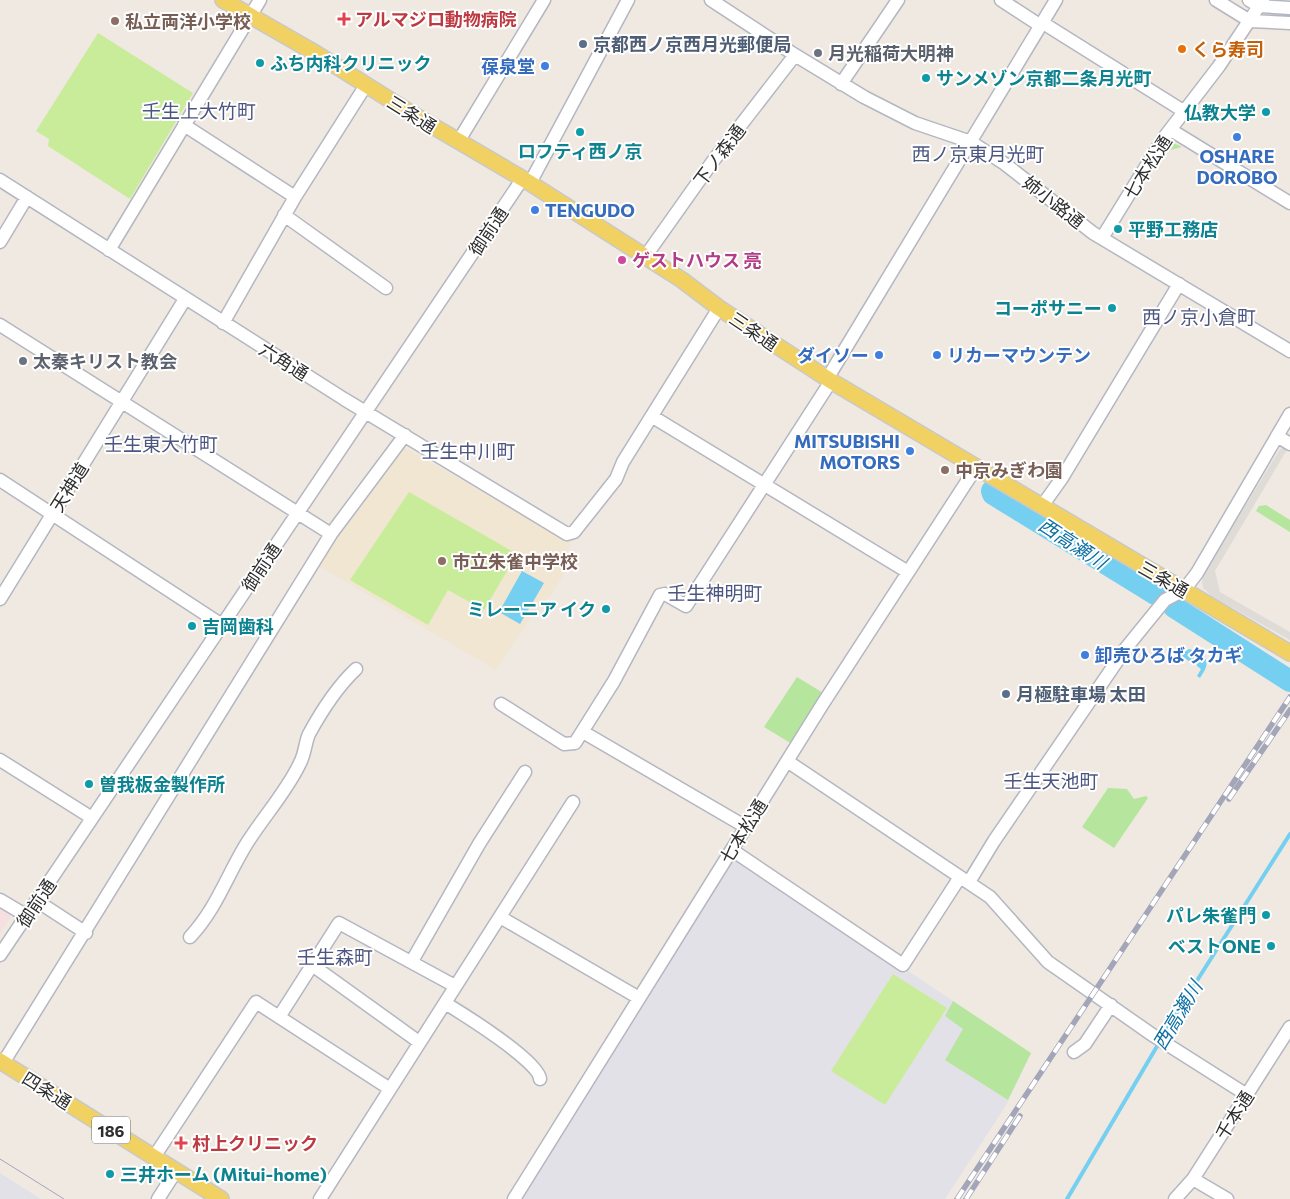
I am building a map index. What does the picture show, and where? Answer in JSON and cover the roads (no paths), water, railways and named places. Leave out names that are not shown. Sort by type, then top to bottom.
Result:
[{"type":"main road","name":"三条通","points":[[223,0],[250,14],[458,142],[526,181],[645,257],[829,380],[1290,653]]},
{"type":"main road","name":"四条通","points":[[1,1062],[221,1199]]},
{"type":"street","points":[[109,250],[260,0]]},
{"type":"street","points":[[458,142],[544,0]]},
{"type":"street","name":"御前通","points":[[0,954],[365,412],[526,181],[628,0]]},
{"type":"street","name":"姉小路通","points":[[711,0],[841,84],[915,123],[970,142],[1005,164],[1074,219],[1102,238],[1290,351]]},
{"type":"street","points":[[841,84],[898,0]]},
{"type":"street","points":[[1001,0],[1184,112]]},
{"type":"street","points":[[501,704],[564,744],[574,743],[583,732],[660,595],[665,594],[686,606],[829,380],[1056,0]]},
{"type":"street","points":[[1216,0],[1250,21],[1290,23]]},
{"type":"street","points":[[1257,2],[1290,8]]},
{"type":"street","name":"七本松通","points":[[1102,238],[1163,138],[1171,130],[1250,21],[1257,2]]},
{"type":"street","name":"下ノ森通","points":[[645,257],[713,162],[795,55]]},
{"type":"street","points":[[223,323],[284,215],[366,85]]},
{"type":"street","points":[[184,125],[295,197]]},
{"type":"street","points":[[1171,130],[1290,203]]},
{"type":"street","name":"六角通","points":[[0,180],[365,412],[561,531],[571,534],[616,479],[623,462],[653,416]]},
{"type":"street","points":[[0,242],[26,197]]},
{"type":"street","points":[[284,215],[386,288]]},
{"type":"street","points":[[1042,506],[1077,454],[1179,284]]},
{"type":"street","name":"天神道","points":[[0,599],[185,299]]},
{"type":"street","points":[[719,308],[653,416],[908,572]]},
{"type":"street","points":[[0,325],[331,534]]},
{"type":"street","points":[[732,850],[904,965],[994,841],[1126,648],[1165,600],[1184,590],[1197,573],[1290,414]]},
{"type":"street","points":[[1,1062],[86,932],[331,534],[405,435]]},
{"type":"street","points":[[1277,436],[1290,444]]},
{"type":"street","name":"七本松通","points":[[514,1199],[787,761],[977,466]]},
{"type":"street","points":[[0,480],[222,625]]},
{"type":"street","points":[[190,937],[213,909],[227,876],[246,843],[295,773],[303,756],[308,736],[347,677],[356,669]]},
{"type":"street","points":[[583,732],[746,827]]},
{"type":"street","points":[[0,760],[92,818]]},
{"type":"street","points":[[787,761],[965,880],[999,905],[1048,962],[1160,1040],[1247,1095]]},
{"type":"street","points":[[412,961],[479,844],[525,772]]},
{"type":"street","points":[[320,1199],[573,802]]},
{"type":"street","points":[[0,900],[27,916]]},
{"type":"street","points":[[37,901],[86,932]]},
{"type":"street","points":[[500,917],[640,998]]},
{"type":"street","points":[[279,1017],[339,923],[455,986]]},
{"type":"street","points":[[312,965],[419,1042]]},
{"type":"street","points":[[154,1157],[256,1002],[390,1089]]},
{"type":"street","points":[[446,1002],[535,1066],[540,1074],[540,1079]]},
{"type":"street","points":[[1074,1052],[1085,1044],[1110,1005]]},
{"type":"street","name":"千本通","points":[[1175,1199],[1193,1179],[1290,1027]]},
{"type":"street","points":[[158,1199],[176,1171]]},
{"type":"street","points":[[1193,1179],[1227,1199]]},
{"type":"water","points":[[522,571],[544,583],[520,624],[499,612]]},
{"type":"water","points":[[1189,649],[1202,653],[1206,660],[1205,669],[1200,678],[1197,676],[1201,669],[1197,666],[1196,661],[1193,659],[1189,661],[1180,655]]},
{"type":"waterway","name":"西高瀬川","points":[[992,491],[993,494],[1155,594]]},
{"type":"waterway","name":"西高瀬川","points":[[1174,607],[1290,681]]},
{"type":"waterway","name":"西高瀬川","points":[[1067,1199],[1179,1009],[1290,834]]},
{"type":"tram line","points":[[0,1159],[64,1199]]},
{"type":"railway","points":[[957,1199],[1290,697]]},
{"type":"railway","points":[[1229,799],[1290,710]]},
{"type":"railway","points":[[966,1199],[1020,1116]]},
{"type":"place","name":"アルマジロ動物病院","points":[[344,19]]},
{"type":"place","name":"私立両洋小学校","points":[[115,21]]},
{"type":"place","name":"京都西ノ京西月光郵便局","points":[[583,44]]},
{"type":"place","name":"くら寿司","points":[[1182,49]]},
{"type":"place","name":"月光稲荷大明神","points":[[818,53]]},
{"type":"place","name":"ふち内科クリニック","points":[[260,63]]},
{"type":"place","name":"葆泉堂","points":[[545,66]]},
{"type":"place","name":"サンメゾン京都二条月光町","points":[[926,78]]},
{"type":"place","name":"仏教大学","points":[[1266,112]]},
{"type":"place","name":"ロフティ西ノ京","points":[[580,132]]},
{"type":"place","name":"OSHARE DOROBO","points":[[1237,137]]},
{"type":"place","name":"TENGUDO","points":[[535,210]]},
{"type":"place","name":"平野工務店","points":[[1118,229]]},
{"type":"place","name":"ゲストハウス 亮","points":[[622,260]]},
{"type":"place","name":"コーポサニー","points":[[1112,308]]},
{"type":"place","name":"ダイソー","points":[[879,355]]},
{"type":"place","name":"リカーマウンテン","points":[[937,355]]},
{"type":"place","name":"太秦キリスト教会","points":[[23,361]]},
{"type":"place","name":"MITSUBISHI MOTORS","points":[[910,451]]},
{"type":"place","name":"中京みぎわ園","points":[[945,470]]},
{"type":"place","name":"市立朱雀中学校","points":[[442,561]]},
{"type":"place","name":"ミレーニア イク","points":[[606,609]]},
{"type":"place","name":"吉岡歯科","points":[[192,626]]},
{"type":"place","name":"卸売ひろば タカギ","points":[[1085,655]]},
{"type":"place","name":"月極駐車場 太田","points":[[1006,694]]},
{"type":"place","name":"曽我板金製作所","points":[[89,784]]},
{"type":"place","name":"パレ朱雀門","points":[[1266,915]]},
{"type":"place","name":"ベストONE","points":[[1271,946]]},
{"type":"place","name":"村上クリニック","points":[[181,1143]]},
{"type":"place","name":"三井ホーム (Mitui-home)","points":[[110,1174]]},
{"type":"district","name":"壬生上大竹町","points":[[199,110]]},
{"type":"district","name":"西ノ京東月光町","points":[[978,153]]},
{"type":"district","name":"西ノ京小倉町","points":[[1199,316]]},
{"type":"district","name":"壬生東大竹町","points":[[161,443]]},
{"type":"district","name":"壬生中川町","points":[[468,450]]},
{"type":"district","name":"壬生神明町","points":[[715,592]]},
{"type":"district","name":"壬生天池町","points":[[1051,780]]},
{"type":"district","name":"壬生森町","points":[[335,956]]}]
